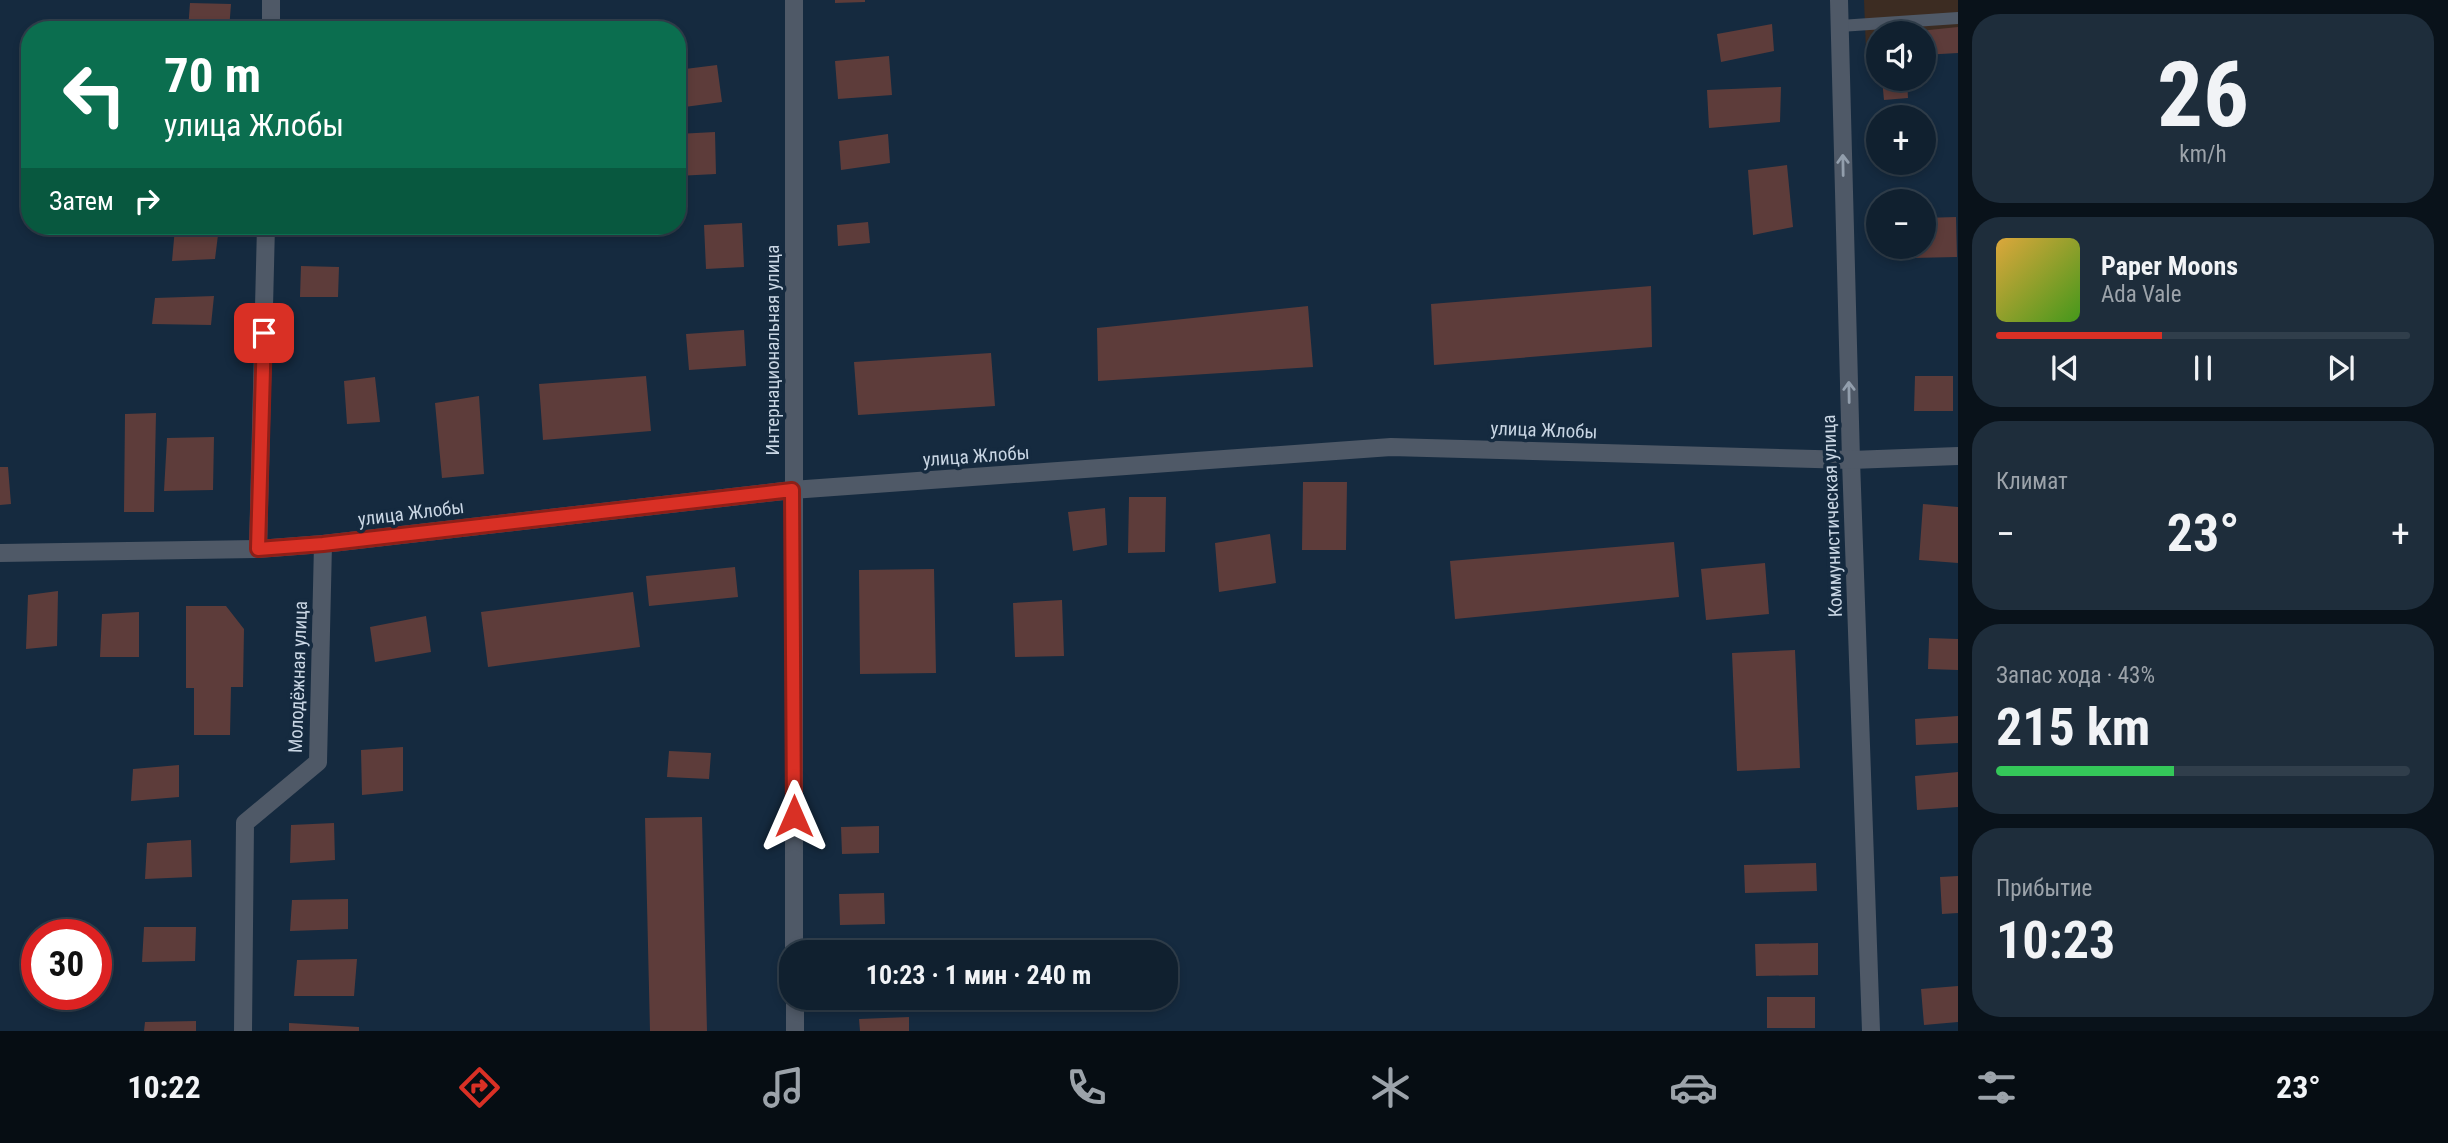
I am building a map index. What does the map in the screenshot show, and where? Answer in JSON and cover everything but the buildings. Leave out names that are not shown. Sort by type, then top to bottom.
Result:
[{"type":"street","points":[[271,0],[271,21]]},
{"type":"street","name":"Интернациональная улица","points":[[794,0],[794,940]]},
{"type":"street","name":"Коммунистическая улица","points":[[1839,0],[1851,460],[1871,1031]]},
{"type":"street","points":[[258,549],[266,235]]},
{"type":"street","name":"улица Жлобы","points":[[0,553],[258,549],[323,544],[792,490],[1391,447],[1851,460],[1958,456]]},
{"type":"street","name":"Молодёжная улица","points":[[243,1031],[245,823],[317,762],[323,544]]},
{"type":"street","points":[[795,1010],[795,1031]]},
{"type":"lane","points":[[1840,26],[1958,18]]},
{"type":"shaded area","points":[[1864,0],[1958,0],[1958,47],[1936,38],[1936,21],[1866,21],[1866,50]]},
{"type":"route","points":[[264,333],[258,549],[323,544],[792,490],[794,816]]}]
